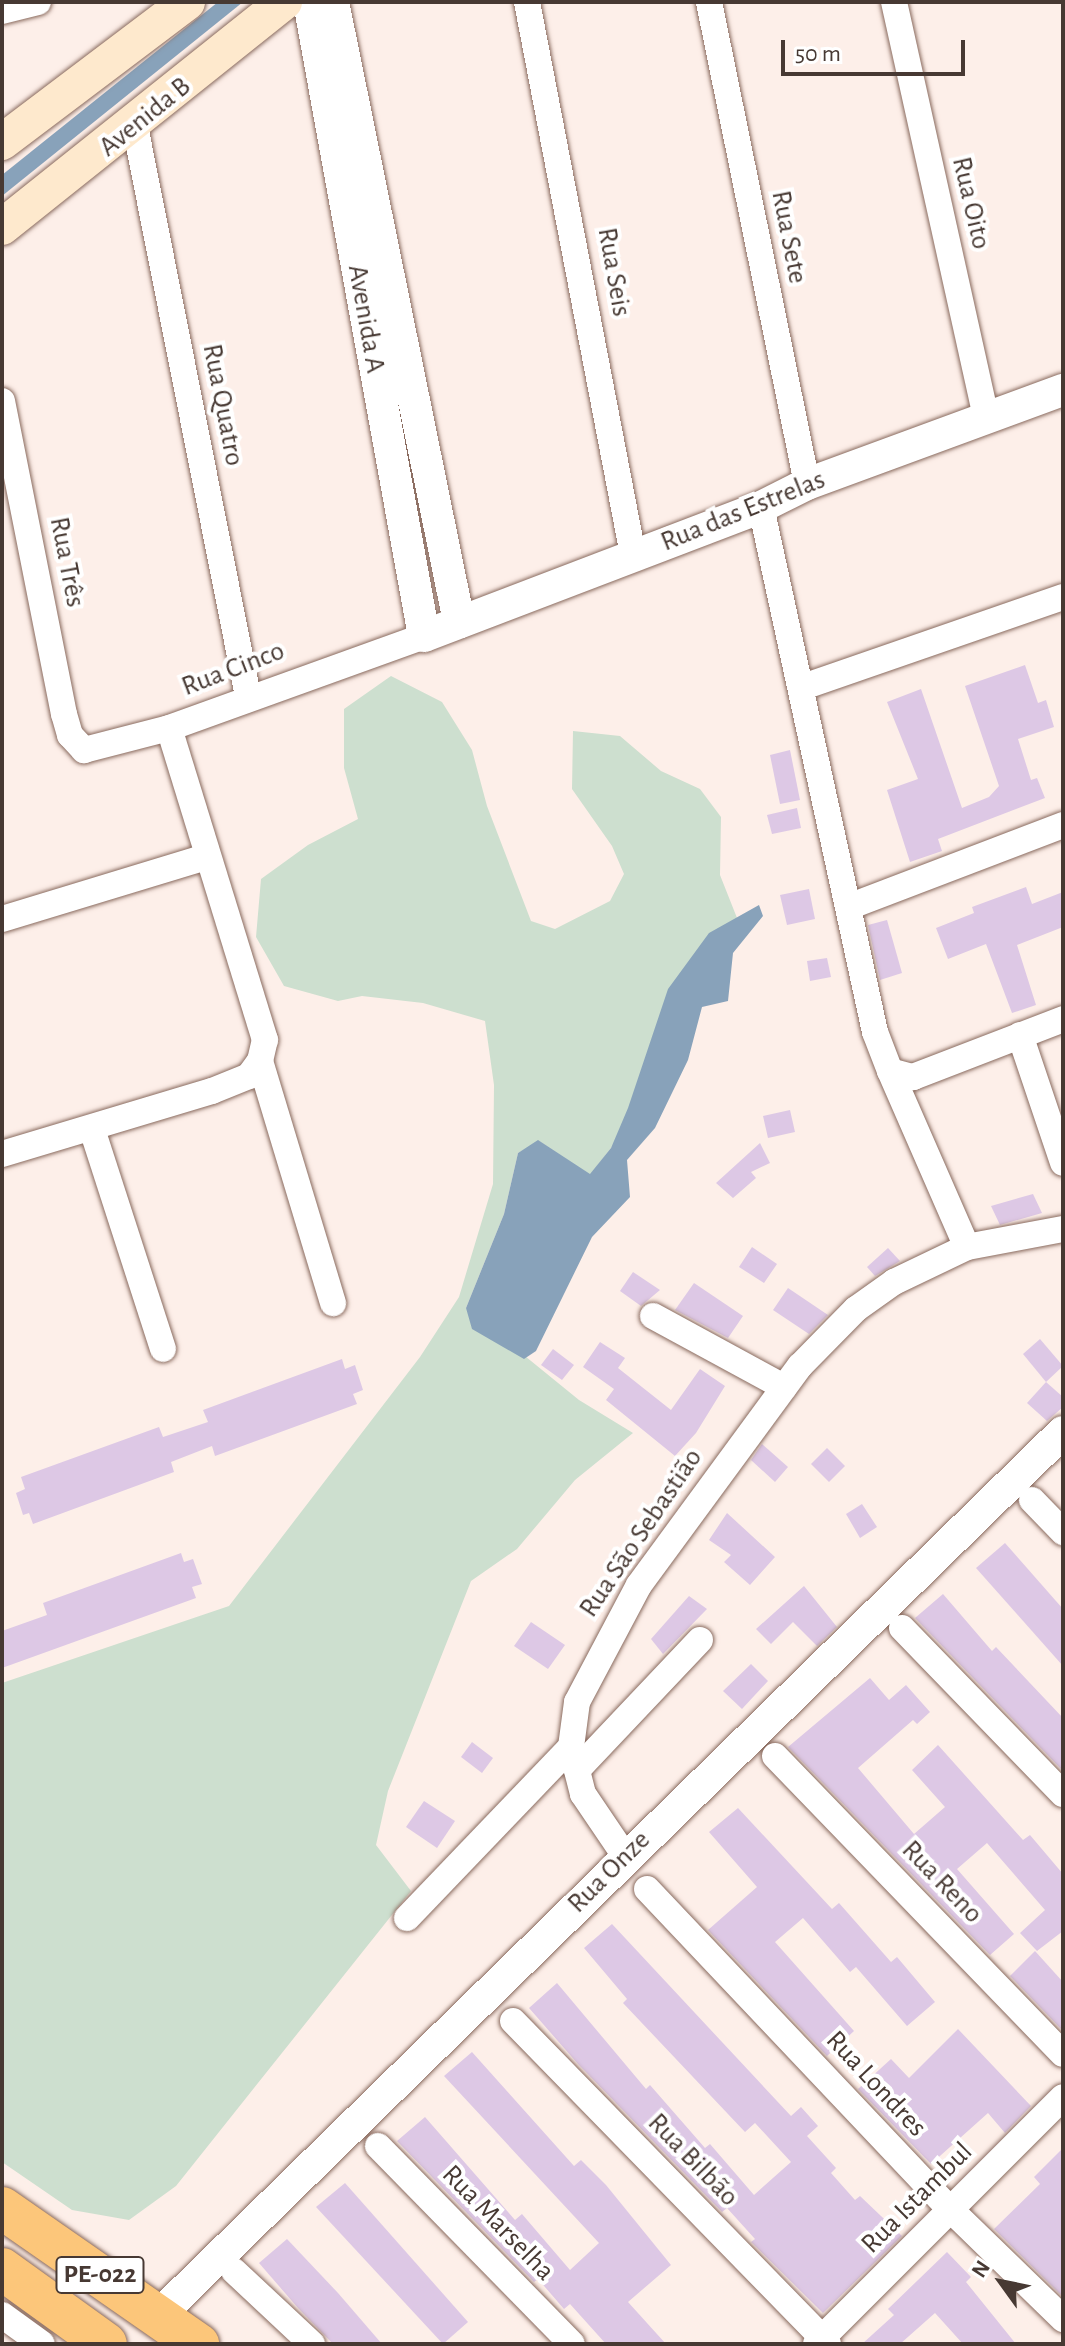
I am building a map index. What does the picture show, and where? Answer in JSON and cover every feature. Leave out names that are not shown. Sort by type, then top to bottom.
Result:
[{"type":"highway","name":"PE-022","points":[[2,2208],[198,2344]]},
{"type":"highway","name":"PE-022","points":[[2,2269],[106,2344]]},
{"type":"main road","points":[[2,142],[187,2]]},
{"type":"main road","name":"Avenida B","points":[[2,227],[135,126],[284,2]]},
{"type":"street","points":[[2,11],[38,2]]},
{"type":"street","name":"Avenida A","points":[[309,2],[424,636]]},
{"type":"street","name":"Avenida A","points":[[333,2],[459,622]]},
{"type":"street","name":"Rua Seis","points":[[527,2],[633,555]]},
{"type":"street","name":"Rua Sete","points":[[709,2],[807,484]]},
{"type":"street","name":"Rua Oito","points":[[894,2],[986,418]]},
{"type":"street","name":"Rua Quatro","points":[[135,126],[248,696]]},
{"type":"street","name":"Rua das Estrelas","points":[[424,636],[761,507],[807,484],[1063,390]]},
{"type":"street","name":"Rua Três","points":[[2,401],[70,735]]},
{"type":"street","points":[[761,507],[851,906],[875,1032],[902,1074],[967,1247]]},
{"type":"street","points":[[803,687],[1063,597]]},
{"type":"street","name":"Rua Cinco","points":[[70,735],[84,750],[99,750],[169,728],[248,696],[424,636]]},
{"type":"street","points":[[2,1154],[225,1086],[249,1076],[260,1061],[265,1040],[206,857],[169,728]]},
{"type":"street","points":[[851,906],[1063,825]]},
{"type":"street","points":[[2,919],[206,857]]},
{"type":"street","points":[[902,1074],[1063,1019]]},
{"type":"street","points":[[1020,1035],[1063,1163]]},
{"type":"street","points":[[260,1061],[333,1303]]},
{"type":"street","points":[[92,1129],[163,1349]]},
{"type":"street","name":"Rua São Sebastião","points":[[625,1856],[583,1794],[574,1758],[577,1702],[608,1636],[639,1585],[784,1387],[856,1309],[894,1282],[967,1247],[1063,1229]]},
{"type":"street","points":[[653,1316],[784,1387]]},
{"type":"street","name":"Rua Onze","points":[[158,2316],[625,1856],[1063,1432]]},
{"type":"street","points":[[1032,1500],[1063,1532]]},
{"type":"street","points":[[902,1628],[1063,1794]]},
{"type":"street","points":[[407,1918],[700,1640]]},
{"type":"street","name":"Rua Reno","points":[[775,1756],[1063,2054]]},
{"type":"street","name":"Rua Londres","points":[[647,1889],[950,2209],[1063,2319]]},
{"type":"street","name":"Rua Bilbão","points":[[513,2021],[822,2342]]},
{"type":"street","name":"Rua Istambul","points":[[822,2342],[1063,2097]]},
{"type":"street","name":"Rua Marselha","points":[[378,2146],[572,2344]]},
{"type":"street","points":[[234,2271],[312,2344]]},
{"type":"street","points":[[2,2315],[42,2344]]},
{"type":"green space","points":[[391,676],[442,702],[472,750],[487,806],[531,921],[555,929],[610,901],[624,874],[612,846],[572,789],[573,731],[620,736],[661,771],[700,789],[721,817],[720,875],[739,923],[611,1148],[590,1175],[539,1141],[518,1153],[504,1214],[466,1308],[579,1400],[633,1433],[575,1480],[517,1549],[471,1581],[388,1791],[376,1845],[411,1891],[176,2186],[129,2220],[72,2210],[2,2162],[2,1683],[229,1606],[420,1357],[459,1297],[493,1184],[494,1085],[485,1021],[423,1003],[362,996],[338,1001],[284,986],[256,937],[261,879],[308,845],[358,819],[344,768],[344,709]]},
{"type":"water","points":[[218,2],[243,2],[2,196],[2,175]]},
{"type":"water","points":[[759,905],[763,916],[733,953],[728,1001],[702,1007],[688,1060],[655,1128],[627,1160],[630,1197],[592,1237],[536,1351],[524,1359],[472,1329],[466,1308],[504,1214],[518,1153],[538,1140],[590,1174],[611,1148],[628,1108],[668,989],[709,933]]},
{"type":"building","points":[[1025,665],[1038,703],[1046,700],[1054,727],[1018,739],[1031,780],[1037,778],[1045,798],[938,839],[942,851],[910,862],[887,790],[918,779],[887,702],[921,689],[962,808],[989,797],[999,786],[965,686]]},
{"type":"building","points":[[790,750],[800,800],[780,804],[770,755]]},
{"type":"building","points":[[797,808],[801,828],[772,834],[767,815]]},
{"type":"building","points":[[1026,887],[1032,904],[1063,892],[1063,927],[1017,945],[1036,1005],[1012,1013],[986,944],[948,959],[936,928],[974,913],[972,907]]},
{"type":"building","points":[[809,889],[815,919],[787,925],[780,895]]},
{"type":"building","points":[[887,920],[902,973],[880,980],[868,925]]},
{"type":"building","points":[[827,958],[831,977],[810,981],[807,961]]},
{"type":"building","points":[[790,1110],[795,1132],[768,1138],[763,1116]]},
{"type":"building","points":[[760,1143],[770,1163],[751,1172],[756,1178],[733,1198],[716,1183]]},
{"type":"building","points":[[1033,1194],[1042,1213],[1000,1225],[991,1206]]},
{"type":"building","points":[[752,1247],[777,1264],[764,1283],[739,1267]]},
{"type":"building","points":[[888,1248],[900,1261],[875,1276],[867,1267]]},
{"type":"building","points":[[633,1272],[660,1290],[641,1306],[620,1291]]},
{"type":"building","points":[[694,1283],[743,1316],[728,1338],[675,1310]]},
{"type":"building","points":[[788,1288],[828,1315],[809,1334],[773,1310]]},
{"type":"building","points":[[1040,1339],[1063,1366],[1046,1382],[1023,1354]]},
{"type":"building","points":[[600,1342],[625,1358],[618,1368],[671,1410],[700,1369],[725,1386],[696,1433],[675,1456],[606,1400],[614,1389],[583,1367]]},
{"type":"building","points":[[553,1349],[574,1365],[562,1380],[541,1365]]},
{"type":"building","points":[[342,1359],[345,1369],[355,1365],[363,1390],[353,1394],[357,1404],[215,1456],[212,1446],[171,1462],[174,1472],[33,1524],[29,1513],[23,1515],[16,1493],[25,1489],[21,1477],[159,1427],[163,1437],[208,1422],[203,1410]]},
{"type":"building","points":[[1046,1382],[1063,1397],[1063,1407],[1047,1421],[1027,1403]]},
{"type":"building","points":[[762,1444],[788,1467],[775,1482],[751,1460]]},
{"type":"building","points":[[827,1448],[845,1466],[829,1482],[811,1464]]},
{"type":"building","points":[[862,1504],[877,1527],[860,1538],[846,1514]]},
{"type":"building","points":[[727,1513],[775,1557],[750,1585],[724,1562],[731,1555],[709,1540]]},
{"type":"building","points":[[1005,1543],[1063,1609],[1063,1666],[976,1568]]},
{"type":"building","points":[[181,1553],[184,1562],[193,1559],[202,1584],[192,1587],[196,1598],[2,1668],[2,1631],[47,1615],[43,1603]]},
{"type":"building","points":[[804,1586],[837,1627],[817,1646],[793,1622],[771,1644],[756,1629]]},
{"type":"building","points":[[943,1594],[992,1651],[996,1647],[1063,1718],[1063,1771],[915,1618]]},
{"type":"building","points":[[689,1596],[707,1609],[663,1654],[651,1639]]},
{"type":"building","points":[[531,1622],[565,1645],[548,1669],[514,1646]]},
{"type":"building","points":[[751,1664],[768,1681],[742,1709],[723,1691]]},
{"type":"building","points":[[870,1678],[889,1700],[906,1685],[930,1712],[917,1724],[913,1720],[858,1768],[914,1834],[945,1807],[912,1770],[938,1745],[1023,1840],[1030,1835],[1063,1874],[1063,1931],[1037,1951],[1020,1933],[1045,1910],[987,1843],[957,1869],[1014,1934],[990,1955],[788,1747]]},
{"type":"building","points":[[472,1742],[493,1758],[482,1773],[461,1757]]},
{"type":"building","points":[[424,1801],[455,1821],[437,1848],[406,1827]]},
{"type":"building","points":[[738,1808],[832,1909],[839,1903],[891,1962],[897,1957],[935,2002],[907,2026],[856,1967],[850,1972],[803,1918],[775,1942],[854,2031],[827,2056],[708,1930],[757,1887],[709,1832]]},
{"type":"building","points":[[612,1924],[791,2116],[801,2107],[818,2126],[807,2136],[836,2168],[831,2173],[855,2200],[860,2196],[902,2236],[823,2313],[751,2242],[755,2239],[727,2208],[722,2212],[578,2064],[529,2008],[557,1983],[646,2089],[650,2085],[705,2148],[710,2144],[754,2195],[791,2162],[755,2123],[745,2132],[623,2003],[627,1999],[584,1948]]},
{"type":"building","points":[[1035,1951],[1063,1982],[1063,2031],[1010,1976]]},
{"type":"building","points":[[958,2029],[1031,2106],[1005,2133],[988,2113],[931,2164],[858,2089],[891,2059],[909,2078]]},
{"type":"building","points":[[472,2052],[574,2166],[581,2160],[606,2185],[671,2265],[628,2302],[666,2344],[606,2344],[570,2304],[564,2309],[538,2279],[534,2282],[397,2141],[425,2117],[515,2220],[522,2214],[570,2270],[599,2243],[444,2076]]},
{"type":"building","points":[[1063,2148],[1063,2297],[994,2229],[1040,2184],[1034,2177]]},
{"type":"building","points":[[345,2183],[468,2322],[443,2344],[316,2207]]},
{"type":"building","points":[[287,2239],[382,2344],[333,2344],[298,2308],[259,2263]]},
{"type":"building","points":[[947,2252],[971,2277],[966,2282],[1016,2344],[963,2344],[935,2313],[900,2344],[862,2344],[894,2315],[888,2309]]}]
